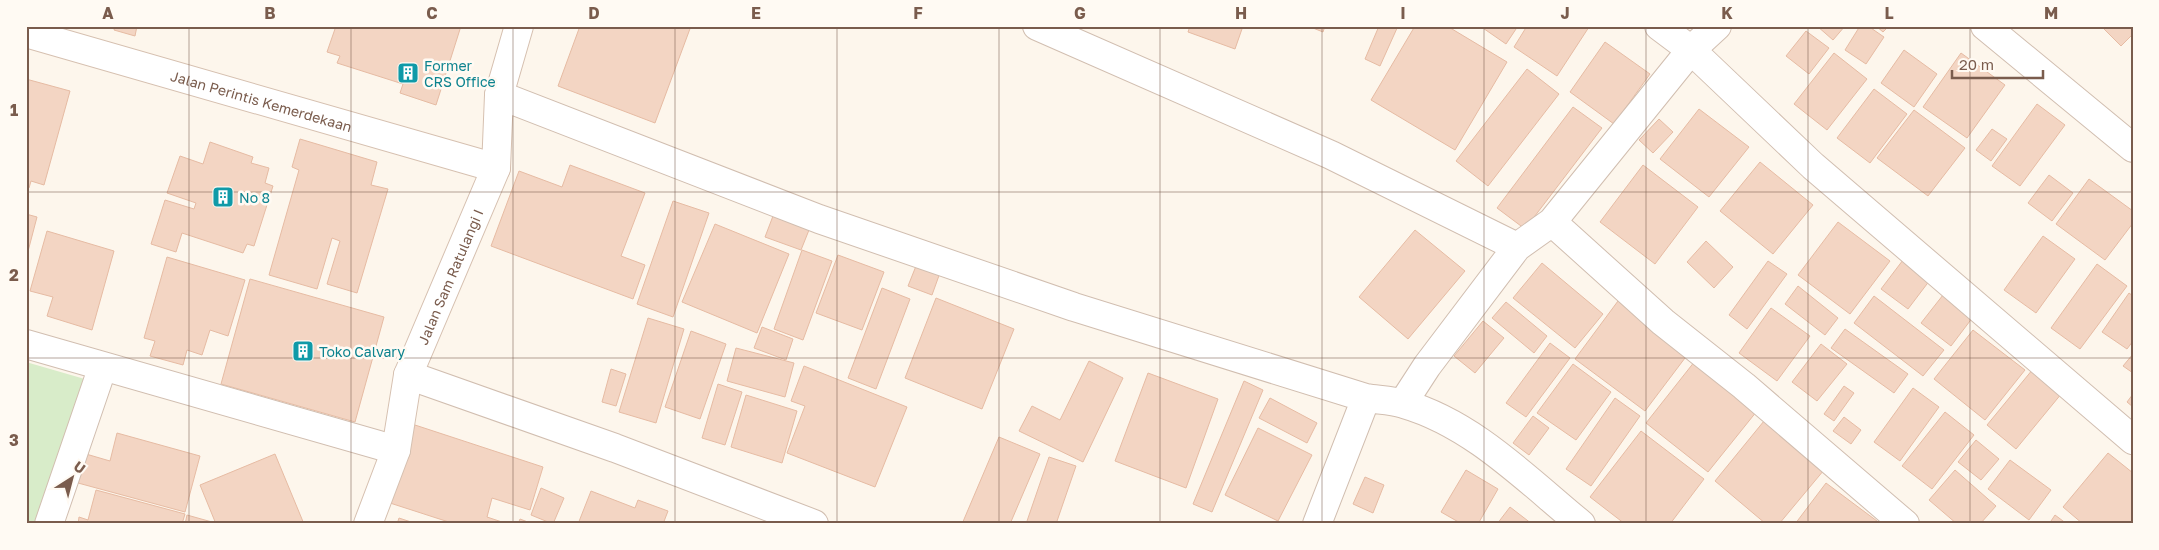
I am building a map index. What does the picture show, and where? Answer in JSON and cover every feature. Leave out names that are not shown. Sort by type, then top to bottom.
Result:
[{"type":"street","name":"Jalan Sam Ratulangi I","points":[[368,524],[396,450],[408,376],[496,168],[499,95],[519,26]]},
{"type":"street","points":[[1037,26],[1331,155],[1517,247]]},
{"type":"street","points":[[1659,26],[1691,50],[1813,166],[2133,440]]},
{"type":"street","points":[[1403,403],[1427,366],[1517,247],[1552,222],[1691,50],[1717,26]]},
{"type":"street","points":[[1985,26],[2133,148]]},
{"type":"street","name":"Jalan Perintis Kemerdekaan","points":[[26,33],[496,168]]},
{"type":"street","points":[[499,95],[828,222],[1074,307],[1366,398],[1403,403],[1448,421],[1481,441],[1581,524]]},
{"type":"street","points":[[1552,222],[1663,322],[1744,386],[1906,524]]},
{"type":"street","points":[[26,344],[396,450]]},
{"type":"street","points":[[48,524],[103,366]]},
{"type":"street","points":[[408,376],[615,448],[814,524]]},
{"type":"street","points":[[1317,524],[1366,398]]},
{"type":"green space","points":[[26,362],[95,382],[53,524],[26,524]]},
{"type":"building","points":[[115,26],[137,26],[135,36],[114,30]]},
{"type":"building","name":"Former CRS Office","points":[[336,26],[461,26],[436,105],[400,93],[403,84],[337,63],[340,56],[327,52]]},
{"type":"building","points":[[580,26],[691,26],[655,123],[558,86]]},
{"type":"building","points":[[1190,26],[1243,26],[1235,49],[1188,32]]},
{"type":"building","points":[[1308,26],[1325,26],[1323,32]]},
{"type":"building","points":[[1379,26],[1398,26],[1380,66],[1365,59]]},
{"type":"building","points":[[1415,26],[1447,26],[1507,62],[1455,150],[1371,100]]},
{"type":"building","points":[[1480,26],[1518,26],[1506,44]]},
{"type":"building","points":[[1527,26],[1589,27],[1557,76],[1514,47]]},
{"type":"building","points":[[1817,26],[1845,26],[1833,40]]},
{"type":"building","points":[[1860,26],[1868,26],[1884,37],[1866,64],[1845,50]]},
{"type":"building","points":[[1876,26],[1889,26],[1883,32]]},
{"type":"building","points":[[2101,26],[2133,26],[2133,34],[2121,46]]},
{"type":"building","points":[[1806,31],[1829,48],[1809,74],[1786,56]]},
{"type":"building","points":[[1605,42],[1650,74],[1614,124],[1570,92]]},
{"type":"building","points":[[1904,50],[1937,74],[1914,107],[1881,83]]},
{"type":"building","points":[[1834,53],[1867,79],[1827,130],[1794,104]]},
{"type":"building","points":[[1961,53],[2005,85],[1967,138],[1923,107]]},
{"type":"building","points":[[1527,69],[1559,94],[1488,186],[1456,161]]},
{"type":"building","points":[[26,79],[70,91],[44,185],[31,181],[29,188],[26,188]]},
{"type":"building","points":[[1874,89],[1907,114],[1870,163],[1837,138]]},
{"type":"building","points":[[2037,104],[2065,125],[2020,186],[1992,166]]},
{"type":"building","points":[[1573,107],[1602,128],[1525,229],[1497,208]]},
{"type":"building","points":[[1699,109],[1749,147],[1709,197],[1660,159]]},
{"type":"building","points":[[1914,110],[1965,148],[1928,196],[1877,158]]},
{"type":"building","points":[[1659,119],[1673,132],[1653,153],[1639,140]]},
{"type":"building","points":[[1992,129],[2007,139],[1991,161],[1976,150]]},
{"type":"building","points":[[300,139],[377,162],[371,185],[388,189],[357,293],[327,284],[340,241],[332,238],[317,289],[269,275],[299,170],[292,167]]},
{"type":"building","name":"No 8","points":[[210,142],[253,157],[251,163],[269,168],[265,183],[273,186],[254,246],[247,244],[243,253],[182,233],[176,252],[151,244],[165,200],[194,209],[196,203],[167,193],[180,156],[203,164]]},
{"type":"building","points":[[1760,162],[1813,205],[1773,254],[1720,211]]},
{"type":"building","points":[[570,165],[645,193],[621,256],[645,265],[633,299],[491,246],[519,171],[562,187]]},
{"type":"building","points":[[1643,165],[1698,207],[1655,264],[1600,222]]},
{"type":"building","points":[[2049,175],[2073,193],[2052,221],[2028,203]]},
{"type":"building","points":[[2089,179],[2133,211],[2133,223],[2105,260],[2056,224]]},
{"type":"building","points":[[673,201],[709,213],[673,317],[637,304]]},
{"type":"building","points":[[26,214],[37,217],[26,259]]},
{"type":"building","points":[[773,216],[809,230],[801,250],[765,237]]},
{"type":"building","points":[[1838,222],[1890,261],[1850,314],[1798,275]]},
{"type":"building","points":[[715,224],[789,254],[757,333],[682,302]]},
{"type":"building","points":[[1415,230],[1465,271],[1408,339],[1359,297]]},
{"type":"building","points":[[47,231],[114,251],[92,330],[47,316],[53,297],[30,291]]},
{"type":"building","points":[[2043,236],[2075,259],[2036,313],[2004,290]]},
{"type":"building","points":[[1706,241],[1733,267],[1714,288],[1687,262]]},
{"type":"building","points":[[802,250],[832,261],[803,340],[774,329]]},
{"type":"building","points":[[838,255],[884,272],[862,330],[816,313]]},
{"type":"building","points":[[167,257],[245,280],[228,336],[210,330],[202,355],[187,350],[183,365],[150,356],[155,341],[144,338]]},
{"type":"building","points":[[1903,260],[1930,280],[1908,309],[1881,289]]},
{"type":"building","points":[[918,261],[941,270],[932,295],[908,286]]},
{"type":"building","points":[[1768,261],[1787,274],[1747,329],[1729,315]]},
{"type":"building","points":[[1542,263],[1603,314],[1575,348],[1513,298]]},
{"type":"building","points":[[2097,264],[2127,286],[2080,349],[2051,328]]},
{"type":"building","name":"Toko Calvary","points":[[250,279],[384,317],[355,422],[221,384]]},
{"type":"building","points":[[1798,286],[1838,318],[1825,335],[1785,304]]},
{"type":"building","points":[[882,288],[910,299],[876,389],[848,378]]},
{"type":"building","points":[[2129,293],[2133,296],[2133,341],[2127,349],[2102,332]]},
{"type":"building","points":[[1943,295],[1973,317],[1951,346],[1921,323]]},
{"type":"building","points":[[1874,296],[1944,350],[1923,376],[1854,323]]},
{"type":"building","points":[[936,298],[1014,329],[982,409],[905,378]]},
{"type":"building","points":[[1618,301],[1688,354],[1645,411],[1575,359]]},
{"type":"building","points":[[1506,302],[1547,336],[1534,353],[1492,318]]},
{"type":"building","points":[[1771,308],[1810,336],[1777,381],[1739,353]]},
{"type":"building","points":[[648,318],[684,329],[656,423],[619,412]]},
{"type":"building","points":[[1483,321],[1504,338],[1475,373],[1454,356]]},
{"type":"building","points":[[762,327],[793,339],[786,360],[754,348]]},
{"type":"building","points":[[1845,329],[1908,374],[1894,393],[1831,348]]},
{"type":"building","points":[[1973,330],[2025,370],[1985,420],[1934,379]]},
{"type":"building","points":[[691,331],[726,344],[700,419],[665,407]]},
{"type":"building","points":[[1550,343],[1570,358],[1526,417],[1506,403]]},
{"type":"building","points":[[1821,344],[1847,364],[1817,401],[1792,382]]},
{"type":"building","points":[[736,348],[794,363],[785,397],[727,381]]},
{"type":"building","points":[[2133,354],[2133,373],[2123,366]]},
{"type":"building","points":[[1089,361],[1123,378],[1083,462],[1019,431],[1032,406],[1060,420]]},
{"type":"building","points":[[1695,361],[1757,411],[1708,472],[1646,423]]},
{"type":"building","points":[[1573,364],[1611,392],[1576,440],[1537,413]]},
{"type":"building","points":[[804,366],[907,407],[875,487],[787,453],[805,406],[791,401]]},
{"type":"building","points":[[611,369],[626,374],[616,406],[602,402]]},
{"type":"building","points":[[2033,369],[2062,393],[2016,449],[1987,425]]},
{"type":"building","points":[[1148,373],[1218,399],[1186,488],[1115,461]]},
{"type":"building","points":[[1244,381],[1263,390],[1212,512],[1193,504]]},
{"type":"building","points":[[718,384],[742,392],[725,445],[702,438]]},
{"type":"building","points":[[1844,386],[1854,393],[1834,421],[1824,414]]},
{"type":"building","points":[[1913,388],[1939,407],[1900,461],[1874,442]]},
{"type":"building","points":[[2133,394],[2133,407],[2127,402]]},
{"type":"building","points":[[746,395],[797,411],[782,463],[731,447]]},
{"type":"building","points":[[1270,398],[1317,423],[1307,443],[1259,418]]},
{"type":"building","points":[[1615,398],[1640,416],[1591,486],[1566,469]]},
{"type":"building","points":[[1945,412],[1974,435],[1932,489],[1902,466]]},
{"type":"building","points":[[1533,416],[1549,428],[1529,455],[1513,443]]},
{"type":"building","points":[[1844,417],[1861,430],[1851,444],[1833,431]]},
{"type":"building","points":[[1764,421],[1824,470],[1779,524],[1766,524],[1715,481]]},
{"type":"building","points":[[415,425],[543,467],[530,510],[492,498],[487,517],[508,524],[455,524],[390,503]]},
{"type":"building","points":[[1258,428],[1312,455],[1278,521],[1225,495]]},
{"type":"building","points":[[1641,431],[1704,479],[1670,524],[1625,524],[1590,497]]},
{"type":"building","points":[[117,433],[200,456],[185,512],[78,483],[86,454],[110,461]]},
{"type":"building","points":[[999,437],[1040,454],[1010,524],[962,524]]},
{"type":"building","points":[[1976,440],[1999,459],[1981,480],[1958,462]]},
{"type":"building","points":[[2108,453],[2133,473],[2133,524],[2083,524],[2063,507]]},
{"type":"building","points":[[275,454],[304,524],[216,524],[200,485]]},
{"type":"building","points":[[1049,457],[1076,466],[1056,524],[1026,524]]},
{"type":"building","points":[[2010,460],[2051,490],[2029,520],[1988,489]]},
{"type":"building","points":[[1466,470],[1498,489],[1478,524],[1462,524],[1441,512]]},
{"type":"building","points":[[1955,470],[1996,506],[1980,524],[1957,524],[1929,500]]},
{"type":"building","points":[[1365,477],[1384,485],[1373,513],[1353,504]]},
{"type":"building","points":[[1826,483],[1881,524],[1795,524]]},
{"type":"building","points":[[541,488],[564,498],[553,524],[531,515]]},
{"type":"building","points":[[96,490],[185,514],[182,524],[78,524],[79,517],[88,520]]},
{"type":"building","points":[[591,491],[635,508],[638,500],[668,511],[663,524],[578,524]]},
{"type":"building","points":[[1510,507],[1532,524],[1497,524]]},
{"type":"building","points":[[187,515],[212,522],[212,524],[185,524]]},
{"type":"building","points":[[2055,515],[2067,524],[2049,524]]},
{"type":"building","points":[[399,518],[417,524],[397,524]]},
{"type":"building","points":[[520,519],[533,524],[518,524]]},
{"type":"place","name":"Former CRS Office","points":[[408,73]]},
{"type":"place","name":"No 8","points":[[223,197]]},
{"type":"place","name":"Toko Calvary","points":[[303,351]]}]
